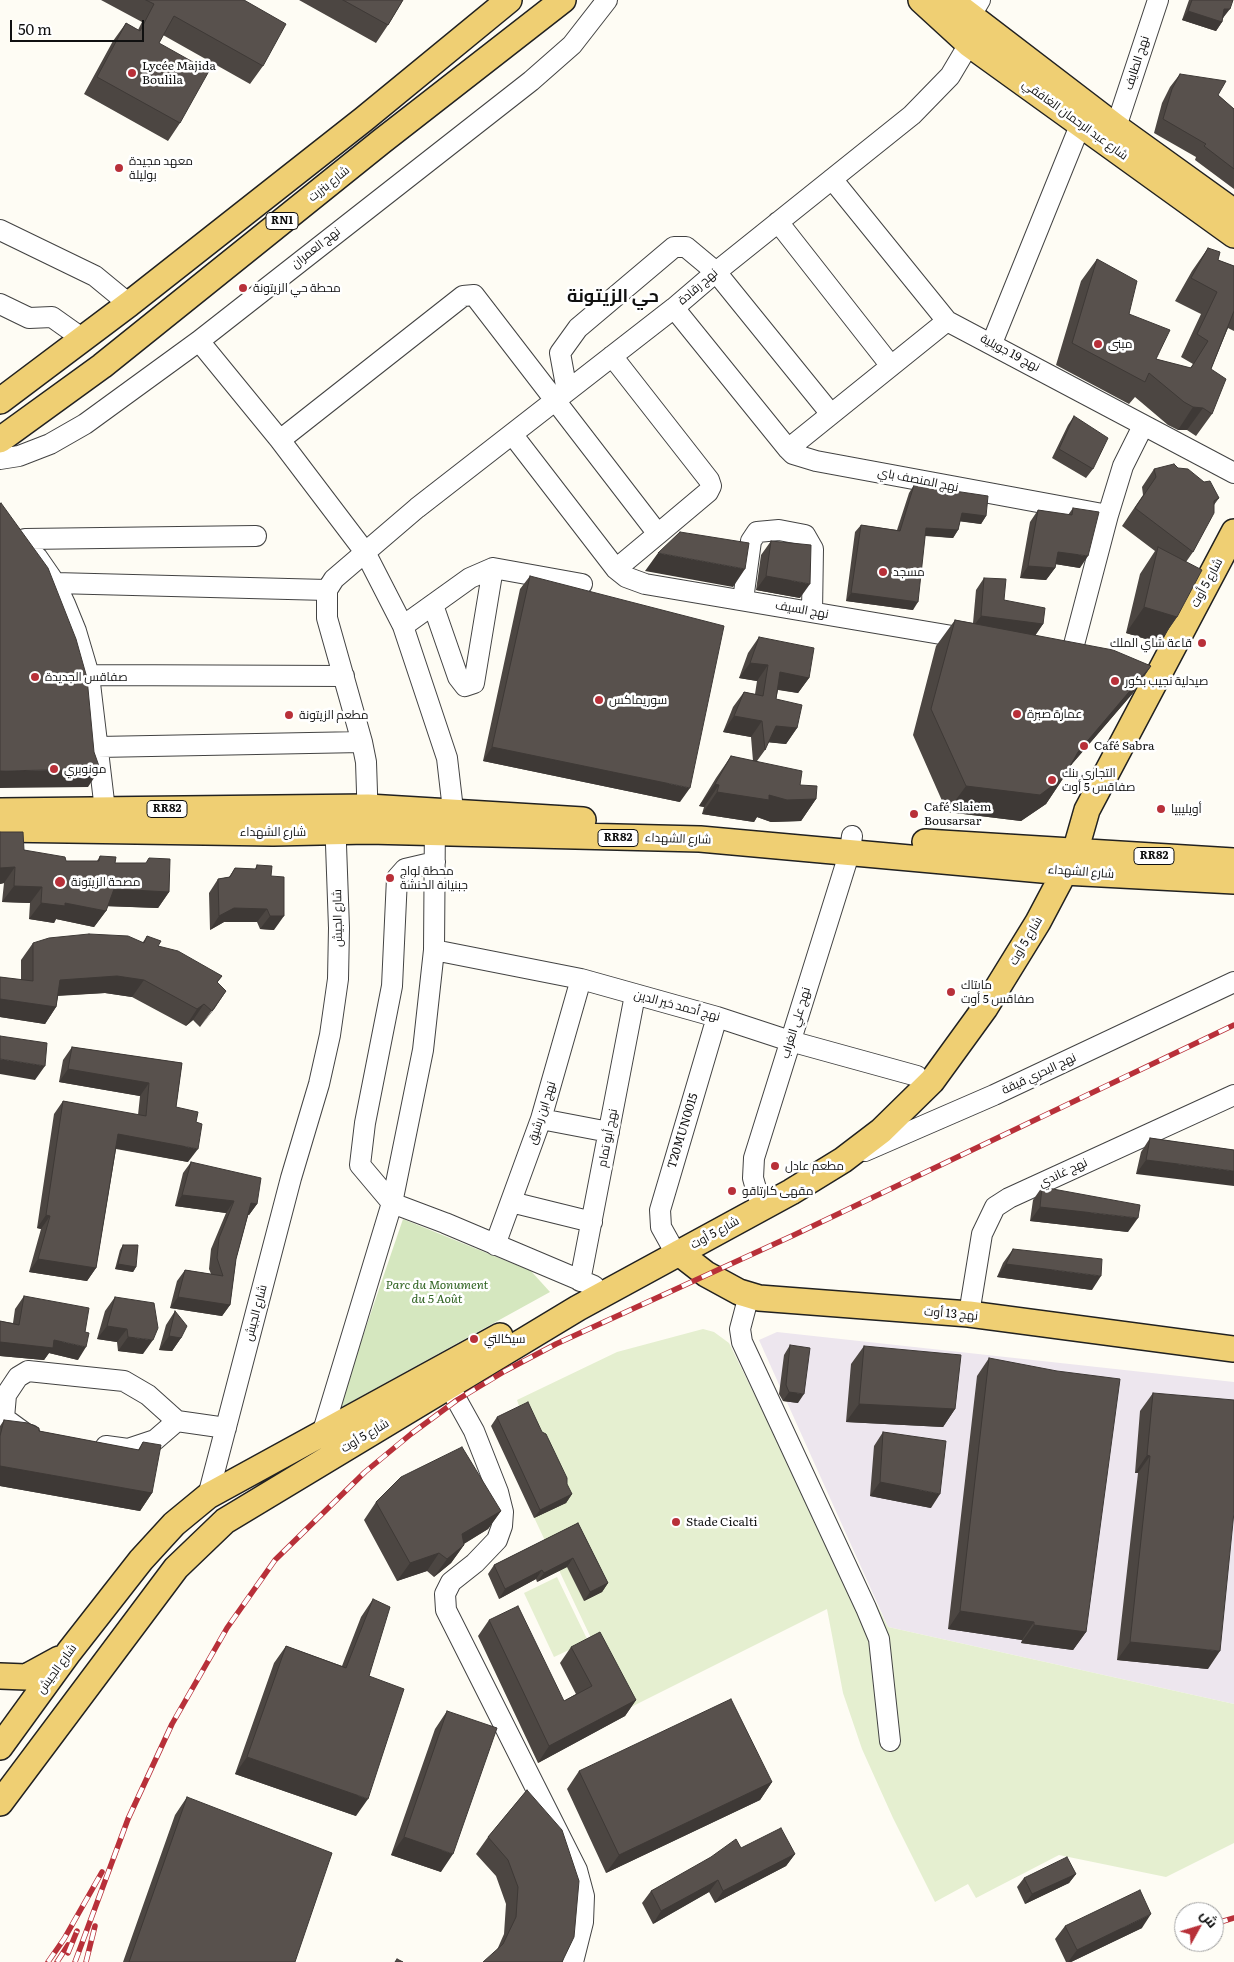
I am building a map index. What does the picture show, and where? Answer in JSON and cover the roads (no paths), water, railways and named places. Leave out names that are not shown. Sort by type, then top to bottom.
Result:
[{"type":"main road","name":"RN1","points":[[0,401],[83,339],[364,119],[509,0]]},
{"type":"main road","name":"شارع بنزرت","points":[[0,440],[102,366],[374,148],[563,0]]},
{"type":"main road","name":"شارع عبد الرحمان الغافقي","points":[[921,0],[969,44],[1234,235]]},
{"type":"main road","name":"شارع عبد الرحمان الغافقي","points":[[950,0],[975,9],[1116,127],[1234,212]]},
{"type":"main road","name":"شارع 5 أوت","points":[[208,1496],[587,1284],[675,1249],[791,1192],[843,1160],[894,1118],[932,1081],[954,1053],[1011,966],[1082,821],[1151,670],[1234,532]]},
{"type":"main road","name":"شارع الشهداء","points":[[0,811],[334,807],[368,819],[445,823],[487,816],[759,828],[851,843],[1063,861],[1234,881]]},
{"type":"main road","name":"شارع الشهداء","points":[[0,829],[335,832],[368,819]]},
{"type":"main road","name":"شارع 5 أوت","points":[[136,1620],[176,1568],[225,1521],[838,1149],[916,1076],[946,1040],[1063,861]]},
{"type":"main road","name":"شارع الشهداء","points":[[1063,861],[1234,861]]},
{"type":"main road","name":"نهج 13 أوت","points":[[675,1249],[706,1274],[759,1298],[969,1314],[1234,1349]]},
{"type":"main road","points":[[0,1803],[136,1620],[208,1496]]},
{"type":"main road","name":"شارع الجيش","points":[[0,1747],[69,1652],[141,1560],[174,1524],[208,1496]]},
{"type":"main road","points":[[0,1676],[26,1677],[44,1669],[69,1652]]},
{"type":"street","name":"نهج العمران","points":[[0,459],[19,456],[50,444],[85,424],[198,341],[510,99],[572,45],[607,0]]},
{"type":"street","name":"نهج الطايف","points":[[1116,127],[1158,0]]},
{"type":"street","name":"نهج رقادة","points":[[327,590],[343,569],[561,395],[674,308],[716,272],[912,115],[950,76],[969,44]]},
{"type":"street","points":[[992,343],[1081,123]]},
{"type":"street","name":"نهج 19 جويلية","points":[[832,179],[947,321],[992,343],[1143,426],[1234,473]]},
{"type":"street","points":[[778,222],[891,366]]},
{"type":"street","points":[[0,230],[95,276],[128,304]]},
{"type":"street","points":[[561,395],[560,353],[578,328],[674,247],[686,247],[716,272],[831,414]]},
{"type":"street","points":[[280,440],[468,294],[474,296],[561,395],[658,534]]},
{"type":"street","points":[[674,308],[788,449],[947,321]]},
{"type":"street","points":[[4,311],[29,318],[52,317],[83,339]]},
{"type":"street","points":[[198,341],[280,440],[365,552],[402,626],[447,758],[445,823],[435,862],[434,950],[423,1050],[392,1203],[323,1432]]},
{"type":"street","points":[[612,356],[709,480],[711,486],[708,492],[616,569]]},
{"type":"street","points":[[1071,656],[1108,515],[1123,466],[1143,426]]},
{"type":"street","name":"نهج السيف","points":[[512,434],[616,569],[626,577],[645,584],[985,641]]},
{"type":"street","name":"نهج المنصف باي","points":[[788,449],[793,454],[816,461],[1108,515]]},
{"type":"street","points":[[743,600],[751,542],[758,532],[779,530],[797,533],[805,535],[813,549],[812,612]]},
{"type":"street","points":[[105,810],[89,675],[76,631],[55,583],[20,532],[256,536]]},
{"type":"street","points":[[402,626],[470,578],[493,568],[582,584]]},
{"type":"street","points":[[433,605],[458,677],[465,686],[474,683],[493,568]]},
{"type":"street","points":[[55,583],[327,590],[327,618],[366,762],[368,819]]},
{"type":"street","points":[[89,675],[344,676]]},
{"type":"street","points":[[98,747],[362,742]]},
{"type":"street","name":"شارع الجيش","points":[[208,1496],[291,1178],[319,1084],[330,1035],[338,979],[340,928],[334,807]]},
{"type":"street","name":"نهج علي الغراب","points":[[758,1196],[753,1178],[754,1158],[851,843]]},
{"type":"street","points":[[435,862],[406,869],[397,878],[392,986],[364,1132],[360,1166],[392,1203],[587,1284]]},
{"type":"street","name":"نهج أحمد خير الدين","points":[[434,950],[581,979],[717,1016],[790,1041],[916,1076]]},
{"type":"street","name":"نهج ابن رشيق","points":[[496,1245],[541,1120],[581,979]]},
{"type":"street","name":"نهج البحري قيقة","points":[[843,1160],[994,1095],[1234,982]]},
{"type":"street","name":"نهج أبو تمام","points":[[587,1284],[592,1222],[635,995]]},
{"type":"street","name":"T20MUN0015","points":[[675,1249],[662,1228],[660,1210],[664,1189],[717,1016]]},
{"type":"street","name":"نهج غاندي","points":[[969,1314],[982,1234],[995,1207],[1009,1198],[1234,1095]]},
{"type":"street","points":[[541,1120],[609,1132]]},
{"type":"street","points":[[511,1202],[592,1222]]},
{"type":"street","points":[[749,1295],[740,1329],[742,1342],[866,1608],[879,1640],[890,1741]]},
{"type":"street","points":[[53,1438],[26,1434],[4,1418],[6,1395],[18,1377],[28,1371],[124,1381],[148,1395],[177,1421],[226,1428]]},
{"type":"street","points":[[449,1386],[474,1431],[498,1492],[503,1512],[502,1526],[497,1540],[475,1563],[451,1582],[445,1594],[446,1610],[578,1870],[584,1896],[583,1922],[573,1962]]},
{"type":"street","points":[[91,1444],[128,1449],[155,1440],[177,1421]]},
{"type":"railway","points":[[75,1962],[128,1819],[172,1724],[227,1628],[275,1560],[365,1472],[411,1434],[457,1400],[505,1371],[556,1344],[794,1235],[1234,1025]]},
{"type":"railway","points":[[48,1962],[64,1939],[102,1872]]},
{"type":"railway","points":[[1224,1921],[1234,1918]]},
{"type":"railway","points":[[86,1962],[95,1926]]},
{"type":"railway","points":[[68,1953],[77,1931]]},
{"type":"railway","points":[[57,1962],[68,1945]]},
{"type":"place","name":"Lycée Majida Boulila","points":[[132,73]]},
{"type":"place","name":"معهد مجيدة بوليلة","points":[[119,168]]},
{"type":"place","name":"محطة حي الزيتونة","points":[[243,288]]},
{"type":"place","name":"مبنى","points":[[1098,344]]},
{"type":"place","name":"مسجد","points":[[883,572]]},
{"type":"place","name":"قاعة شاي الملك","points":[[1202,643]]},
{"type":"place","name":"صفاقس الجديدة","points":[[35,677]]},
{"type":"place","name":"صيدلية نجيب بكور","points":[[1115,681]]},
{"type":"place","name":"سوريماكس","points":[[599,700]]},
{"type":"place","name":"عمارة صبرة","points":[[1017,714]]},
{"type":"place","name":"مطعم الزيتونة","points":[[289,715]]},
{"type":"place","name":"Café Sabra","points":[[1084,746]]},
{"type":"place","name":"مونوبري","points":[[54,769]]},
{"type":"place","name":"التجاري بنك صفاقس 5 أوت","points":[[1052,780]]},
{"type":"place","name":"أويليبيا","points":[[1161,809]]},
{"type":"place","name":"Café Slaiem Bousarsar","points":[[914,814]]},
{"type":"place","name":"محطة لواج جبنيانة الحنشة","points":[[390,878]]},
{"type":"place","name":"مصحة الزيتونة","points":[[60,882]]},
{"type":"place","name":"مايتاك صفاقس 5 أوت","points":[[951,992]]},
{"type":"place","name":"مطعم عادل","points":[[775,1166]]},
{"type":"place","name":"مقهى كارتاقو","points":[[732,1191]]},
{"type":"place","name":"سيكالتي","points":[[474,1339]]},
{"type":"place","name":"Stade Cicalti","points":[[676,1522]]},
{"type":"district","name":"حي الزيتونة","points":[[613,297]]},
{"type":"park label","name":"Parc du Monument du 5 Août","points":[[437,1292]]}]
